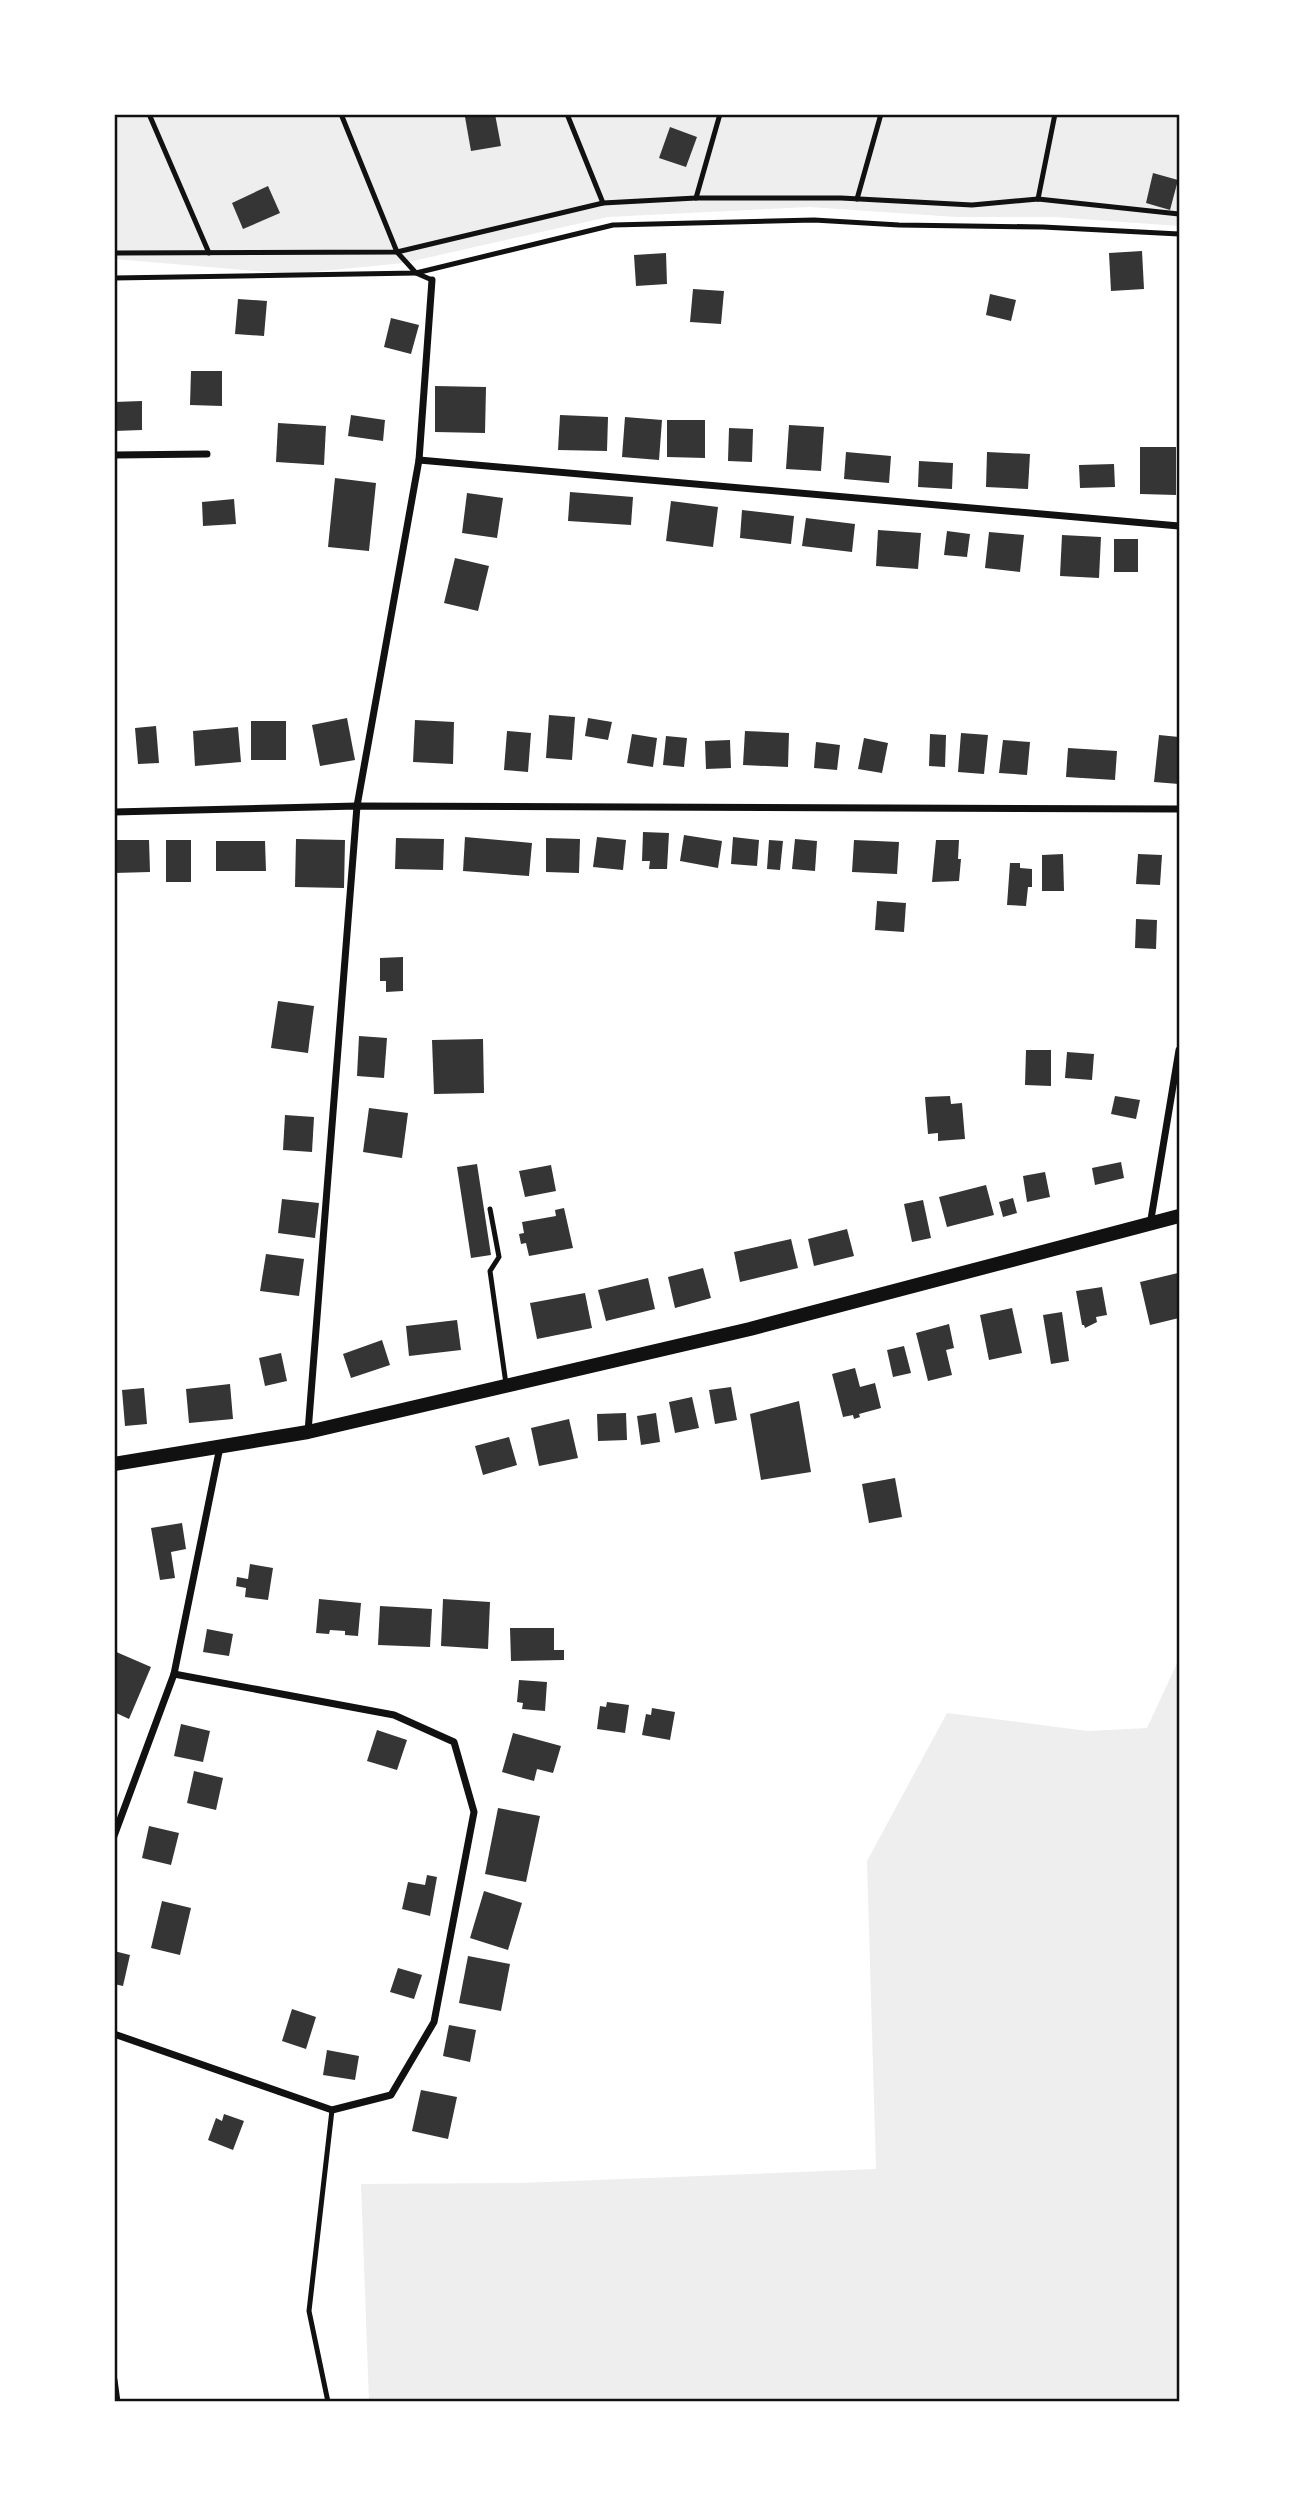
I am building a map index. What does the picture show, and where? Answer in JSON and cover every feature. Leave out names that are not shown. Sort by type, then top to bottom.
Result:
[{"type":"main road","points":[[114,1464],[309,1432],[750,1329],[1179,1216]]},
{"type":"street","points":[[309,1432],[356,806],[419,460],[432,280]]},
{"type":"street","points":[[114,455],[207,454]]},
{"type":"street","points":[[419,460],[1179,526]]},
{"type":"street","points":[[114,812],[356,806],[1179,809]]},
{"type":"street","points":[[1150,1225],[1179,1050]]},
{"type":"street","points":[[114,1836],[174,1674],[220,1446]]},
{"type":"street","points":[[114,2034],[332,2110],[391,2095],[434,2022],[474,1812],[454,1742],[394,1715],[174,1674]]},
{"type":"street","points":[[114,2380],[117,2402]]},
{"type":"lane","points":[[149,114],[209,253]]},
{"type":"lane","points":[[341,114],[397,251],[416,273],[432,280]]},
{"type":"lane","points":[[567,114],[603,204]]},
{"type":"lane","points":[[696,198],[720,114]]},
{"type":"lane","points":[[857,199],[880,114]]},
{"type":"lane","points":[[1038,200],[1055,114]]},
{"type":"lane","points":[[114,253],[397,251],[603,204],[696,198],[857,199],[972,205],[1038,200],[1179,214]]},
{"type":"lane","points":[[114,278],[416,273],[613,225],[814,220],[1179,234]]},
{"type":"lane","points":[[490,1209],[499,1257],[490,1271],[506,1386]]},
{"type":"lane","points":[[328,2402],[309,2311],[332,2110]]},
{"type":"shaded area","points":[[114,114],[1179,114],[1179,226],[1054,217],[956,217],[809,207],[608,217],[404,263],[291,274],[114,259]]},
{"type":"shaded area","points":[[1179,1659],[1179,2402],[369,2402],[361,2184],[520,2183],[876,2169],[867,1861],[947,1713],[1088,1731],[1147,1728]]},
{"type":"building","points":[[495,114],[501,146],[471,151],[465,117]]},
{"type":"building","points":[[670,127],[697,137],[686,167],[659,158]]},
{"type":"building","points":[[1153,173],[1178,180],[1170,210],[1146,203]]},
{"type":"building","points":[[268,186],[280,213],[243,229],[232,203]]},
{"type":"building","points":[[1142,251],[1144,289],[1111,291],[1109,253]]},
{"type":"building","points":[[666,253],[667,284],[636,286],[634,255]]},
{"type":"building","points":[[693,289],[724,291],[721,324],[690,322]]},
{"type":"building","points":[[990,294],[1016,300],[1011,321],[986,315]]},
{"type":"building","points":[[238,299],[267,301],[264,336],[235,334]]},
{"type":"building","points":[[391,318],[419,325],[411,354],[384,347]]},
{"type":"building","points":[[191,371],[222,371],[222,406],[190,405]]},
{"type":"building","points":[[435,386],[486,387],[485,433],[435,432]]},
{"type":"building","points":[[142,401],[142,430],[114,431],[114,402]]},
{"type":"building","points":[[351,415],[385,420],[383,441],[348,436]]},
{"type":"building","points":[[560,415],[608,417],[607,451],[558,450]]},
{"type":"building","points":[[625,417],[662,420],[659,460],[622,457]]},
{"type":"building","points":[[667,420],[705,420],[705,458],[667,457]]},
{"type":"building","points":[[278,423],[326,426],[324,465],[276,462]]},
{"type":"building","points":[[789,425],[824,427],[821,471],[786,469]]},
{"type":"building","points":[[729,428],[753,429],[752,462],[728,461]]},
{"type":"building","points":[[1140,447],[1176,447],[1176,495],[1140,494]]},
{"type":"building","points":[[846,452],[891,456],[889,483],[844,479]]},
{"type":"building","points":[[987,452],[1030,454],[1028,489],[986,487]]},
{"type":"building","points":[[919,461],[953,463],[952,489],[918,487]]},
{"type":"building","points":[[1114,464],[1115,487],[1080,488],[1079,465]]},
{"type":"building","points":[[335,478],[376,483],[369,551],[328,547]]},
{"type":"building","points":[[570,492],[633,497],[631,525],[568,521]]},
{"type":"building","points":[[467,493],[503,498],[497,538],[462,533]]},
{"type":"building","points":[[234,499],[236,524],[203,526],[202,502]]},
{"type":"building","points":[[671,501],[718,507],[713,547],[666,541]]},
{"type":"building","points":[[742,510],[794,516],[791,544],[740,538]]},
{"type":"building","points":[[806,518],[855,524],[852,552],[802,546]]},
{"type":"building","points":[[878,530],[921,533],[918,569],[876,566]]},
{"type":"building","points":[[947,531],[970,534],[967,557],[944,555]]},
{"type":"building","points":[[989,532],[1024,535],[1020,572],[985,568]]},
{"type":"building","points":[[1062,535],[1101,537],[1099,578],[1060,576]]},
{"type":"building","points":[[1114,539],[1138,539],[1138,572],[1114,572]]},
{"type":"building","points":[[455,558],[489,566],[478,611],[444,603]]},
{"type":"building","points":[[549,715],[575,717],[572,760],[546,758]]},
{"type":"building","points":[[347,718],[355,760],[320,766],[312,725]]},
{"type":"building","points":[[588,718],[612,722],[608,740],[585,736]]},
{"type":"building","points":[[415,720],[454,722],[453,764],[413,762]]},
{"type":"building","points":[[251,721],[286,721],[286,760],[251,760]]},
{"type":"building","points":[[156,726],[159,763],[138,764],[135,728]]},
{"type":"building","points":[[238,727],[241,762],[195,766],[193,731]]},
{"type":"building","points":[[507,731],[531,733],[528,772],[504,770]]},
{"type":"building","points":[[745,731],[789,733],[788,767],[743,765]]},
{"type":"building","points":[[961,733],[988,735],[984,774],[958,772]]},
{"type":"building","points":[[632,734],[657,738],[653,767],[627,763]]},
{"type":"building","points":[[930,734],[946,735],[945,767],[929,766]]},
{"type":"building","points":[[1159,735],[1179,737],[1179,784],[1154,782]]},
{"type":"building","points":[[666,736],[687,738],[684,767],[663,765]]},
{"type":"building","points":[[864,738],[888,743],[882,773],[858,769]]},
{"type":"building","points":[[730,740],[731,768],[706,769],[705,741]]},
{"type":"building","points":[[1003,740],[1030,742],[1027,775],[999,773]]},
{"type":"building","points":[[816,742],[840,745],[837,770],[814,768]]},
{"type":"building","points":[[1068,748],[1117,751],[1115,780],[1066,777]]},
{"type":"building","points":[[643,832],[669,833],[667,869],[649,869],[650,861],[642,861]]},
{"type":"building","points":[[684,835],[722,841],[718,868],[680,861]]},
{"type":"building","points":[[465,837],[532,843],[529,876],[463,871]]},
{"type":"building","points":[[597,837],[626,840],[623,870],[593,867]]},
{"type":"building","points":[[733,837],[759,840],[757,866],[731,864]]},
{"type":"building","points":[[396,838],[444,839],[443,870],[395,869]]},
{"type":"building","points":[[546,838],[580,839],[579,873],[546,872]]},
{"type":"building","points":[[296,839],[345,840],[344,888],[295,887]]},
{"type":"building","points":[[795,839],[817,841],[815,871],[792,869]]},
{"type":"building","points":[[114,840],[149,840],[150,872],[114,873]]},
{"type":"building","points":[[166,840],[191,840],[191,882],[166,882]]},
{"type":"building","points":[[769,840],[783,841],[780,870],[767,869]]},
{"type":"building","points":[[854,840],[899,842],[897,874],[852,872]]},
{"type":"building","points":[[936,840],[959,840],[959,881],[932,882]]},
{"type":"building","points":[[216,841],[265,841],[266,871],[216,871]]},
{"type":"building","points":[[1063,854],[1064,891],[1042,891],[1042,855]]},
{"type":"building","points":[[1138,854],[1162,855],[1160,885],[1136,884]]},
{"type":"building","points":[[1010,863],[1020,863],[1020,868],[1032,869],[1032,887],[1028,887],[1026,906],[1007,905]]},
{"type":"building","points":[[877,901],[906,903],[904,932],[875,930]]},
{"type":"building","points":[[1136,919],[1157,920],[1156,949],[1135,948]]},
{"type":"building","points":[[403,957],[403,991],[386,992],[386,981],[380,981],[380,958]]},
{"type":"building","points":[[278,1001],[314,1006],[308,1053],[271,1048]]},
{"type":"building","points":[[359,1036],[387,1038],[384,1078],[357,1076]]},
{"type":"building","points":[[483,1039],[484,1093],[434,1094],[432,1040]]},
{"type":"building","points":[[1026,1050],[1051,1050],[1051,1086],[1025,1085]]},
{"type":"building","points":[[1067,1052],[1094,1054],[1092,1080],[1065,1078]]},
{"type":"building","points":[[950,1096],[951,1104],[962,1103],[965,1139],[938,1141],[938,1133],[928,1134],[925,1097]]},
{"type":"building","points":[[1115,1096],[1140,1100],[1136,1119],[1111,1114]]},
{"type":"building","points":[[369,1108],[408,1113],[402,1158],[363,1152]]},
{"type":"building","points":[[285,1115],[314,1117],[312,1152],[283,1150]]},
{"type":"building","points":[[1121,1162],[1124,1178],[1095,1185],[1092,1168]]},
{"type":"building","points":[[477,1164],[491,1255],[471,1258],[457,1167]]},
{"type":"building","points":[[551,1165],[556,1191],[525,1197],[519,1171]]},
{"type":"building","points":[[1045,1172],[1050,1197],[1027,1202],[1023,1176]]},
{"type":"building","points":[[986,1185],[994,1215],[947,1227],[939,1197]]},
{"type":"building","points":[[1013,1198],[1017,1213],[1003,1217],[999,1202]]},
{"type":"building","points":[[282,1199],[319,1203],[315,1238],[278,1233]]},
{"type":"building","points":[[923,1200],[931,1238],[912,1242],[904,1204]]},
{"type":"building","points":[[564,1208],[573,1248],[529,1256],[526,1243],[521,1244],[519,1234],[524,1233],[522,1222],[556,1216],[555,1210]]},
{"type":"building","points":[[847,1229],[854,1256],[814,1266],[808,1239]]},
{"type":"building","points":[[791,1239],[798,1268],[740,1282],[734,1252]]},
{"type":"building","points":[[266,1254],[304,1259],[299,1296],[260,1291]]},
{"type":"building","points":[[703,1268],[711,1298],[675,1308],[668,1277]]},
{"type":"building","points":[[1178,1273],[1179,1318],[1150,1325],[1140,1282]]},
{"type":"building","points":[[648,1278],[655,1309],[606,1321],[598,1290]]},
{"type":"building","points":[[1102,1287],[1107,1315],[1096,1317],[1097,1322],[1085,1328],[1082,1325],[1076,1291]]},
{"type":"building","points":[[585,1293],[592,1328],[537,1339],[530,1303]]},
{"type":"building","points":[[1012,1308],[1022,1353],[989,1360],[980,1315]]},
{"type":"building","points":[[1062,1312],[1069,1361],[1051,1364],[1043,1315]]},
{"type":"building","points":[[457,1320],[461,1350],[409,1356],[406,1326]]},
{"type":"building","points":[[949,1324],[954,1348],[946,1350],[952,1375],[928,1381],[916,1333]]},
{"type":"building","points":[[382,1340],[390,1365],[351,1378],[343,1354]]},
{"type":"building","points":[[904,1346],[911,1373],[893,1377],[887,1350]]},
{"type":"building","points":[[281,1353],[287,1381],[265,1386],[259,1358]]},
{"type":"building","points":[[855,1368],[860,1387],[875,1383],[881,1408],[859,1414],[860,1417],[854,1419],[853,1415],[843,1417],[832,1374]]},
{"type":"building","points":[[230,1384],[233,1419],[189,1423],[186,1389]]},
{"type":"building","points":[[731,1387],[737,1420],[715,1424],[709,1390]]},
{"type":"building","points":[[144,1388],[147,1424],[125,1426],[122,1390]]},
{"type":"building","points":[[692,1397],[699,1428],[675,1433],[669,1402]]},
{"type":"building","points":[[799,1401],[811,1472],[761,1480],[750,1414]]},
{"type":"building","points":[[626,1413],[627,1440],[598,1441],[597,1414]]},
{"type":"building","points":[[656,1413],[660,1442],[641,1445],[637,1416]]},
{"type":"building","points":[[569,1419],[578,1458],[539,1466],[531,1428]]},
{"type":"building","points":[[509,1437],[517,1465],[483,1475],[475,1446]]},
{"type":"building","points":[[895,1478],[902,1517],[869,1523],[862,1484]]},
{"type":"building","points":[[182,1523],[186,1549],[171,1552],[175,1578],[160,1580],[151,1528]]},
{"type":"building","points":[[250,1564],[273,1568],[268,1600],[245,1597],[246,1588],[236,1586],[237,1577],[248,1579]]},
{"type":"building","points":[[319,1599],[361,1603],[358,1636],[345,1635],[345,1631],[316,1633]]},
{"type":"building","points":[[443,1599],[490,1602],[488,1649],[441,1646]]},
{"type":"building","points":[[380,1606],[432,1609],[430,1647],[378,1645]]},
{"type":"building","points":[[510,1628],[554,1628],[554,1650],[564,1650],[564,1660],[511,1661]]},
{"type":"building","points":[[207,1629],[233,1634],[229,1656],[203,1652]]},
{"type":"building","points":[[114,1651],[151,1667],[129,1719],[114,1712]]},
{"type":"building","points":[[519,1680],[547,1682],[545,1711],[522,1709],[523,1703],[517,1702]]},
{"type":"building","points":[[607,1702],[629,1705],[625,1733],[597,1729],[600,1706],[606,1707]]},
{"type":"building","points":[[652,1708],[675,1712],[670,1740],[642,1735],[646,1714],[651,1715]]},
{"type":"building","points":[[181,1724],[210,1731],[203,1762],[174,1756]]},
{"type":"building","points":[[377,1730],[407,1740],[397,1770],[367,1761]]},
{"type":"building","points":[[513,1733],[561,1746],[553,1773],[537,1769],[534,1781],[502,1772]]},
{"type":"building","points":[[194,1771],[223,1778],[216,1810],[187,1803]]},
{"type":"building","points":[[498,1808],[540,1816],[526,1882],[485,1874]]},
{"type":"building","points":[[149,1826],[179,1833],[171,1865],[142,1858]]},
{"type":"building","points":[[427,1875],[437,1877],[430,1916],[402,1909],[408,1882],[425,1885]]},
{"type":"building","points":[[484,1891],[522,1903],[508,1950],[470,1938]]},
{"type":"building","points":[[162,1901],[191,1908],[180,1955],[151,1948]]},
{"type":"building","points":[[114,1951],[130,1955],[123,1986],[114,1984]]},
{"type":"building","points":[[468,1956],[510,1964],[501,2011],[459,2003]]},
{"type":"building","points":[[398,1968],[422,1975],[414,1999],[390,1992]]},
{"type":"building","points":[[292,2009],[316,2017],[306,2049],[282,2041]]},
{"type":"building","points":[[449,2025],[476,2030],[470,2062],[443,2056]]},
{"type":"building","points":[[327,2050],[359,2056],[355,2080],[323,2075]]},
{"type":"building","points":[[421,2090],[457,2097],[448,2139],[412,2131]]},
{"type":"building","points":[[224,2114],[244,2121],[233,2150],[208,2140],[216,2118],[222,2121]]}]
